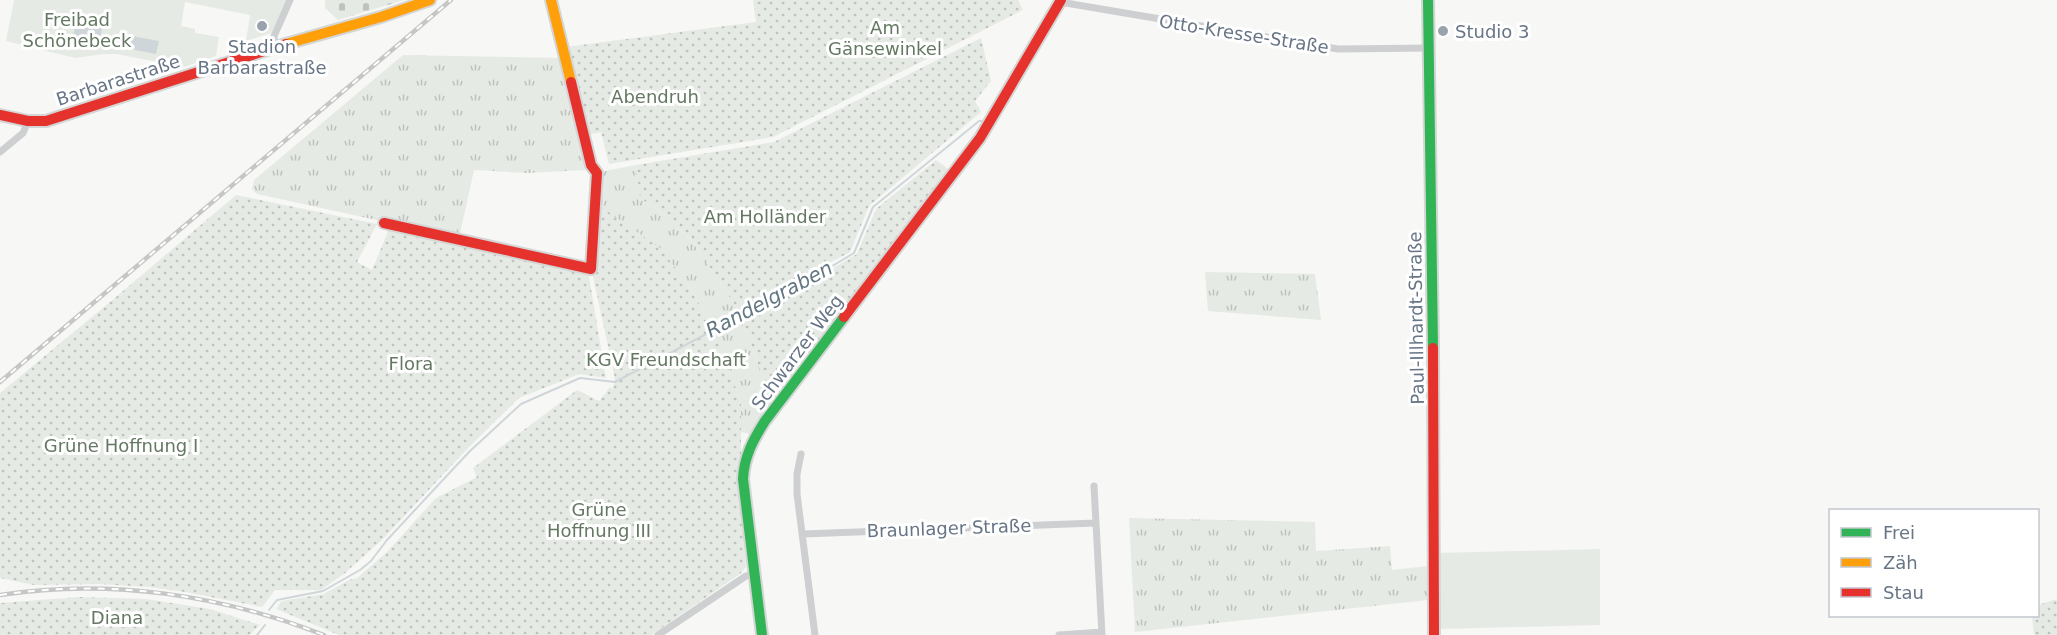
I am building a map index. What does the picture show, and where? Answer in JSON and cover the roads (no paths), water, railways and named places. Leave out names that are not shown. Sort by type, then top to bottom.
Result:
[{"type":"street","points":[[275,46],[274,36],[290,0]]},
{"type":"street","name":"Barbarastraße","points":[[0,115],[40,122],[52,119],[275,46],[381,17],[430,0]]},
{"type":"street","points":[[384,223],[591,269],[597,173],[591,165],[551,0]]},
{"type":"street","name":"Paul-Illhardt-Straße","points":[[1428,0],[1434,635]]},
{"type":"street","name":"Otto-Kresse-Straße","points":[[1060,1],[1338,49],[1429,48]]},
{"type":"street","name":"Schwarzer Weg","points":[[762,635],[743,479],[743,467],[750,446],[782,398],[985,130],[1060,1]]},
{"type":"street","points":[[0,152],[23,133],[28,121]]},
{"type":"street","points":[[801,454],[797,474],[797,494],[815,635]]},
{"type":"street","points":[[1059,635],[1102,633],[1094,486]]},
{"type":"street","name":"Braunlager Straße","points":[[803,534],[1096,523]]},
{"type":"street","points":[[658,635],[746,576],[755,573]]},
{"type":"waterway","name":"Randelgraben","points":[[269,610],[277,600],[323,591],[360,570],[371,561],[387,540],[469,452],[521,404],[580,378],[615,382],[809,280],[854,253],[873,207],[979,121],[986,121]]},
{"type":"waterway","name":"Randelgraben","points":[[257,635],[265,625]]},
{"type":"railway","points":[[0,382],[451,0]]},
{"type":"railway","points":[[0,595],[83,588],[165,594],[245,609],[324,635]]},
{"type":"place","name":"Stadion Barbarastraße","points":[[262,26]]},
{"type":"place","name":"Studio 3","points":[[1443,31]]},
{"type":"park label","name":"Freibad Schönebeck","points":[[77,29]]},
{"type":"park label","name":"Am Gänsewinkel","points":[[885,37]]},
{"type":"park label","name":"Abendruh","points":[[655,96]]},
{"type":"park label","name":"Am Holländer","points":[[765,216]]},
{"type":"park label","name":"KGV Freundschaft","points":[[666,359]]},
{"type":"park label","name":"Flora","points":[[411,363]]},
{"type":"park label","name":"Grüne Hoffnung I","points":[[121,445]]},
{"type":"park label","name":"Grüne Hoffnung III","points":[[599,519]]},
{"type":"park label","name":"Diana","points":[[117,617]]}]
